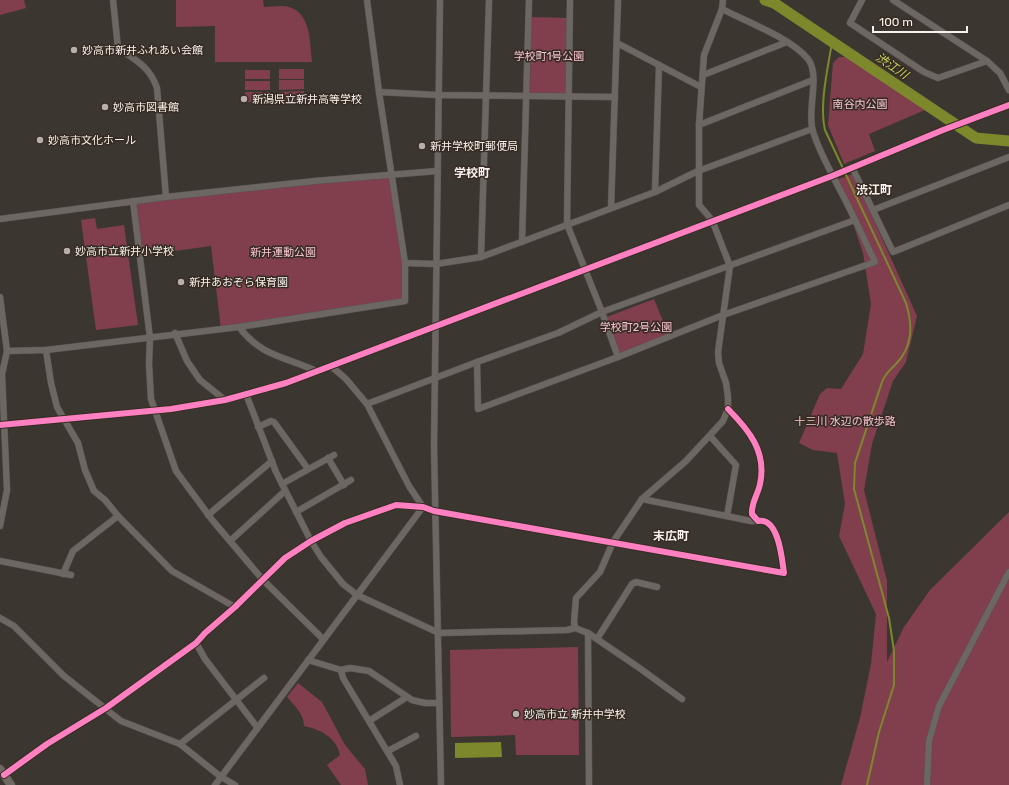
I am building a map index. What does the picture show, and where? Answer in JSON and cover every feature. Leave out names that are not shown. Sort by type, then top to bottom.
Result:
[{"type":"main road","points":[[2,772],[11,785]]},
{"type":"street","points":[[113,0],[118,48],[144,66],[153,76],[157,88],[166,197]]},
{"type":"street","points":[[7,352],[46,350],[150,338],[175,333],[239,327],[404,301],[405,263],[379,92],[367,0]]},
{"type":"street","points":[[440,0],[434,328],[434,511],[441,785]]},
{"type":"street","points":[[481,257],[489,0]]},
{"type":"street","points":[[522,242],[529,0]]},
{"type":"street","points":[[570,0],[567,224],[618,357]]},
{"type":"street","points":[[611,208],[618,0]]},
{"type":"street","points":[[576,628],[574,622],[576,598],[600,572],[613,542],[642,499],[686,461],[710,436],[728,409],[726,382],[719,363],[718,352],[730,266],[712,220],[699,205],[698,172],[699,125],[704,54],[722,9],[723,0]]},
{"type":"street","points":[[862,0],[850,23],[924,72],[938,78],[987,61]]},
{"type":"street","points":[[893,0],[987,61],[1002,77],[1009,90]]},
{"type":"street","points":[[477,362],[478,409],[618,357],[724,315],[875,262],[812,129],[810,110],[813,80],[809,61],[800,50],[787,42],[722,9]]},
{"type":"street","points":[[703,75],[787,42]]},
{"type":"street","points":[[617,43],[701,88]]},
{"type":"street","points":[[655,192],[659,65]]},
{"type":"street","points":[[1002,77],[1009,74]]},
{"type":"street","points":[[699,125],[813,80]]},
{"type":"street","points":[[379,92],[438,95],[615,97]]},
{"type":"street","points":[[3,424],[154,410],[225,400],[286,383],[434,328],[712,220],[835,175],[851,167],[1009,105]]},
{"type":"street","points":[[405,263],[436,264],[481,257],[655,192],[698,172],[812,129]]},
{"type":"street","points":[[873,210],[1009,157]]},
{"type":"street","points":[[851,167],[892,252],[1009,205]]},
{"type":"street","points":[[0,219],[166,197],[315,181],[437,172]]},
{"type":"street","points":[[133,202],[150,338],[149,371],[151,399],[176,471],[208,515],[263,580],[323,639]]},
{"type":"street","points":[[367,404],[558,333],[602,312],[855,220]]},
{"type":"street","points":[[0,297],[7,352],[2,374],[7,490],[0,526]]},
{"type":"street","points":[[239,327],[249,340],[268,353],[316,371]]},
{"type":"street","points":[[175,333],[187,361],[200,380],[225,400]]},
{"type":"street","points":[[46,350],[51,383],[57,407],[78,443],[94,491],[105,500],[118,516],[172,572],[235,608]]},
{"type":"street","points":[[331,366],[346,379],[367,404],[409,486],[423,507]]},
{"type":"street","points":[[246,394],[285,491],[311,541],[321,558],[343,584],[357,595],[438,633],[567,630],[576,628],[597,639],[682,700]]},
{"type":"street","points":[[728,409],[743,424],[758,445],[761,454],[762,468],[760,485],[752,509],[752,514],[758,521]]},
{"type":"street","points":[[258,427],[271,421],[274,422],[308,469]]},
{"type":"street","points":[[710,436],[736,464],[727,516]]},
{"type":"street","points":[[282,484],[331,456],[344,484]]},
{"type":"street","points":[[208,515],[272,461]]},
{"type":"street","points":[[296,512],[351,480]]},
{"type":"street","points":[[230,541],[285,491]]},
{"type":"street","points":[[2,772],[106,708],[196,644],[205,633],[235,608],[285,558],[311,541],[345,523],[396,505],[423,507],[434,511],[784,573],[778,537],[769,524],[762,521],[727,516],[642,499]]},
{"type":"street","points":[[215,785],[423,507]]},
{"type":"street","points":[[63,574],[73,550],[118,516]]},
{"type":"street","points":[[0,561],[63,574],[72,574]]},
{"type":"street","points":[[927,785],[929,741],[937,712],[1009,572]]},
{"type":"street","points":[[597,639],[632,584],[636,582],[657,587]]},
{"type":"street","points":[[0,618],[14,626],[64,676],[121,721],[180,744],[221,777],[235,785]]},
{"type":"street","points":[[588,633],[590,785]]},
{"type":"street","points":[[196,644],[205,660],[257,727]]},
{"type":"street","points":[[308,660],[341,670],[350,668],[368,671],[406,697],[425,703],[439,703]]},
{"type":"street","points":[[341,670],[343,678],[396,766],[400,785]]},
{"type":"street","points":[[180,744],[264,678]]},
{"type":"street","points":[[368,720],[406,697]]},
{"type":"street","points":[[388,751],[416,736]]},
{"type":"green space","points":[[0,0],[24,0],[26,8],[0,15]]},
{"type":"green space","points":[[176,0],[263,0],[264,7],[286,6],[296,10],[302,16],[308,30],[312,62],[215,62],[215,26],[176,27]]},
{"type":"green space","name":"学校町1号公園","points":[[531,17],[568,18],[567,94],[530,94]]},
{"type":"green space","name":"南谷内公園","points":[[839,57],[848,57],[925,110],[869,134],[875,151],[844,164],[828,125],[833,63]]},
{"type":"green space","points":[[279,69],[304,69],[304,79],[279,79]]},
{"type":"green space","points":[[245,70],[270,70],[270,79],[245,79]]},
{"type":"green space","points":[[279,80],[304,80],[304,89],[279,90]]},
{"type":"green space","points":[[245,81],[270,81],[270,90],[245,90]]},
{"type":"green space","points":[[304,91],[304,101],[279,101],[279,92]]},
{"type":"green space","points":[[245,92],[270,92],[270,102],[245,102]]},
{"type":"green space","name":"十三川 水辺の散歩路","points":[[853,174],[917,316],[906,362],[893,381],[872,444],[864,490],[887,581],[887,662],[904,627],[930,590],[1009,512],[1009,785],[841,785],[860,718],[871,664],[876,614],[839,536],[845,504],[837,453],[813,450],[799,443],[820,394],[827,388],[841,389],[863,354],[871,304],[863,253],[838,179]]},
{"type":"green space","name":"新井運動公園","points":[[392,176],[405,263],[405,301],[221,329],[211,246],[139,256],[133,201]]},
{"type":"green space","points":[[95,218],[97,229],[124,225],[138,325],[96,330],[81,220]]},
{"type":"green space","name":"学校町2号公園","points":[[654,299],[669,336],[618,355],[604,318]]},
{"type":"green space","points":[[578,647],[579,755],[516,755],[515,735],[451,737],[450,650]]},
{"type":"green space","points":[[298,683],[322,702],[345,745],[365,769],[368,785],[341,785],[327,765],[340,755],[338,749],[332,739],[327,735],[316,729],[304,726],[301,714],[287,697]]},
{"type":"shaded area","points":[[501,742],[502,757],[455,758],[455,743]]},
{"type":"waterway","name":"渋江川","points":[[765,0],[774,3],[976,138],[1009,141]]},
{"type":"waterway","points":[[832,42],[826,74],[823,109],[825,130],[906,303],[910,320],[910,336],[908,344],[901,358],[886,375],[882,382],[855,463],[854,489],[889,618],[894,651],[894,685],[879,732],[867,785]]},
{"type":"cycle path","points":[[0,425],[171,409],[225,400],[286,383],[832,176],[943,130],[1009,105]]},
{"type":"cycle path","points":[[4,775],[47,744],[106,708],[196,643],[285,558],[311,541],[345,523],[396,505],[423,507],[434,511],[784,573],[775,532],[771,526],[765,522],[758,521],[752,514],[760,484],[761,462],[758,452],[754,442],[743,425],[728,409]]},
{"type":"place","name":"妙高市新井ふれあい会館","points":[[74,50]]},
{"type":"place","name":"新潟県立新井高等学校","points":[[244,99]]},
{"type":"place","name":"妙高市図書館","points":[[105,107]]},
{"type":"place","name":"妙高市文化ホール","points":[[40,140]]},
{"type":"place","name":"新井学校町郵便局","points":[[422,146]]},
{"type":"place","name":"妙高市立新井小学校","points":[[67,251]]},
{"type":"place","name":"新井あおぞら保育園","points":[[181,282]]},
{"type":"place","name":"妙高市立 新井中学校","points":[[516,714]]},
{"type":"district","name":"学校町","points":[[472,173]]},
{"type":"district","name":"渋江町","points":[[874,190]]},
{"type":"district","name":"末広町","points":[[671,536]]}]
